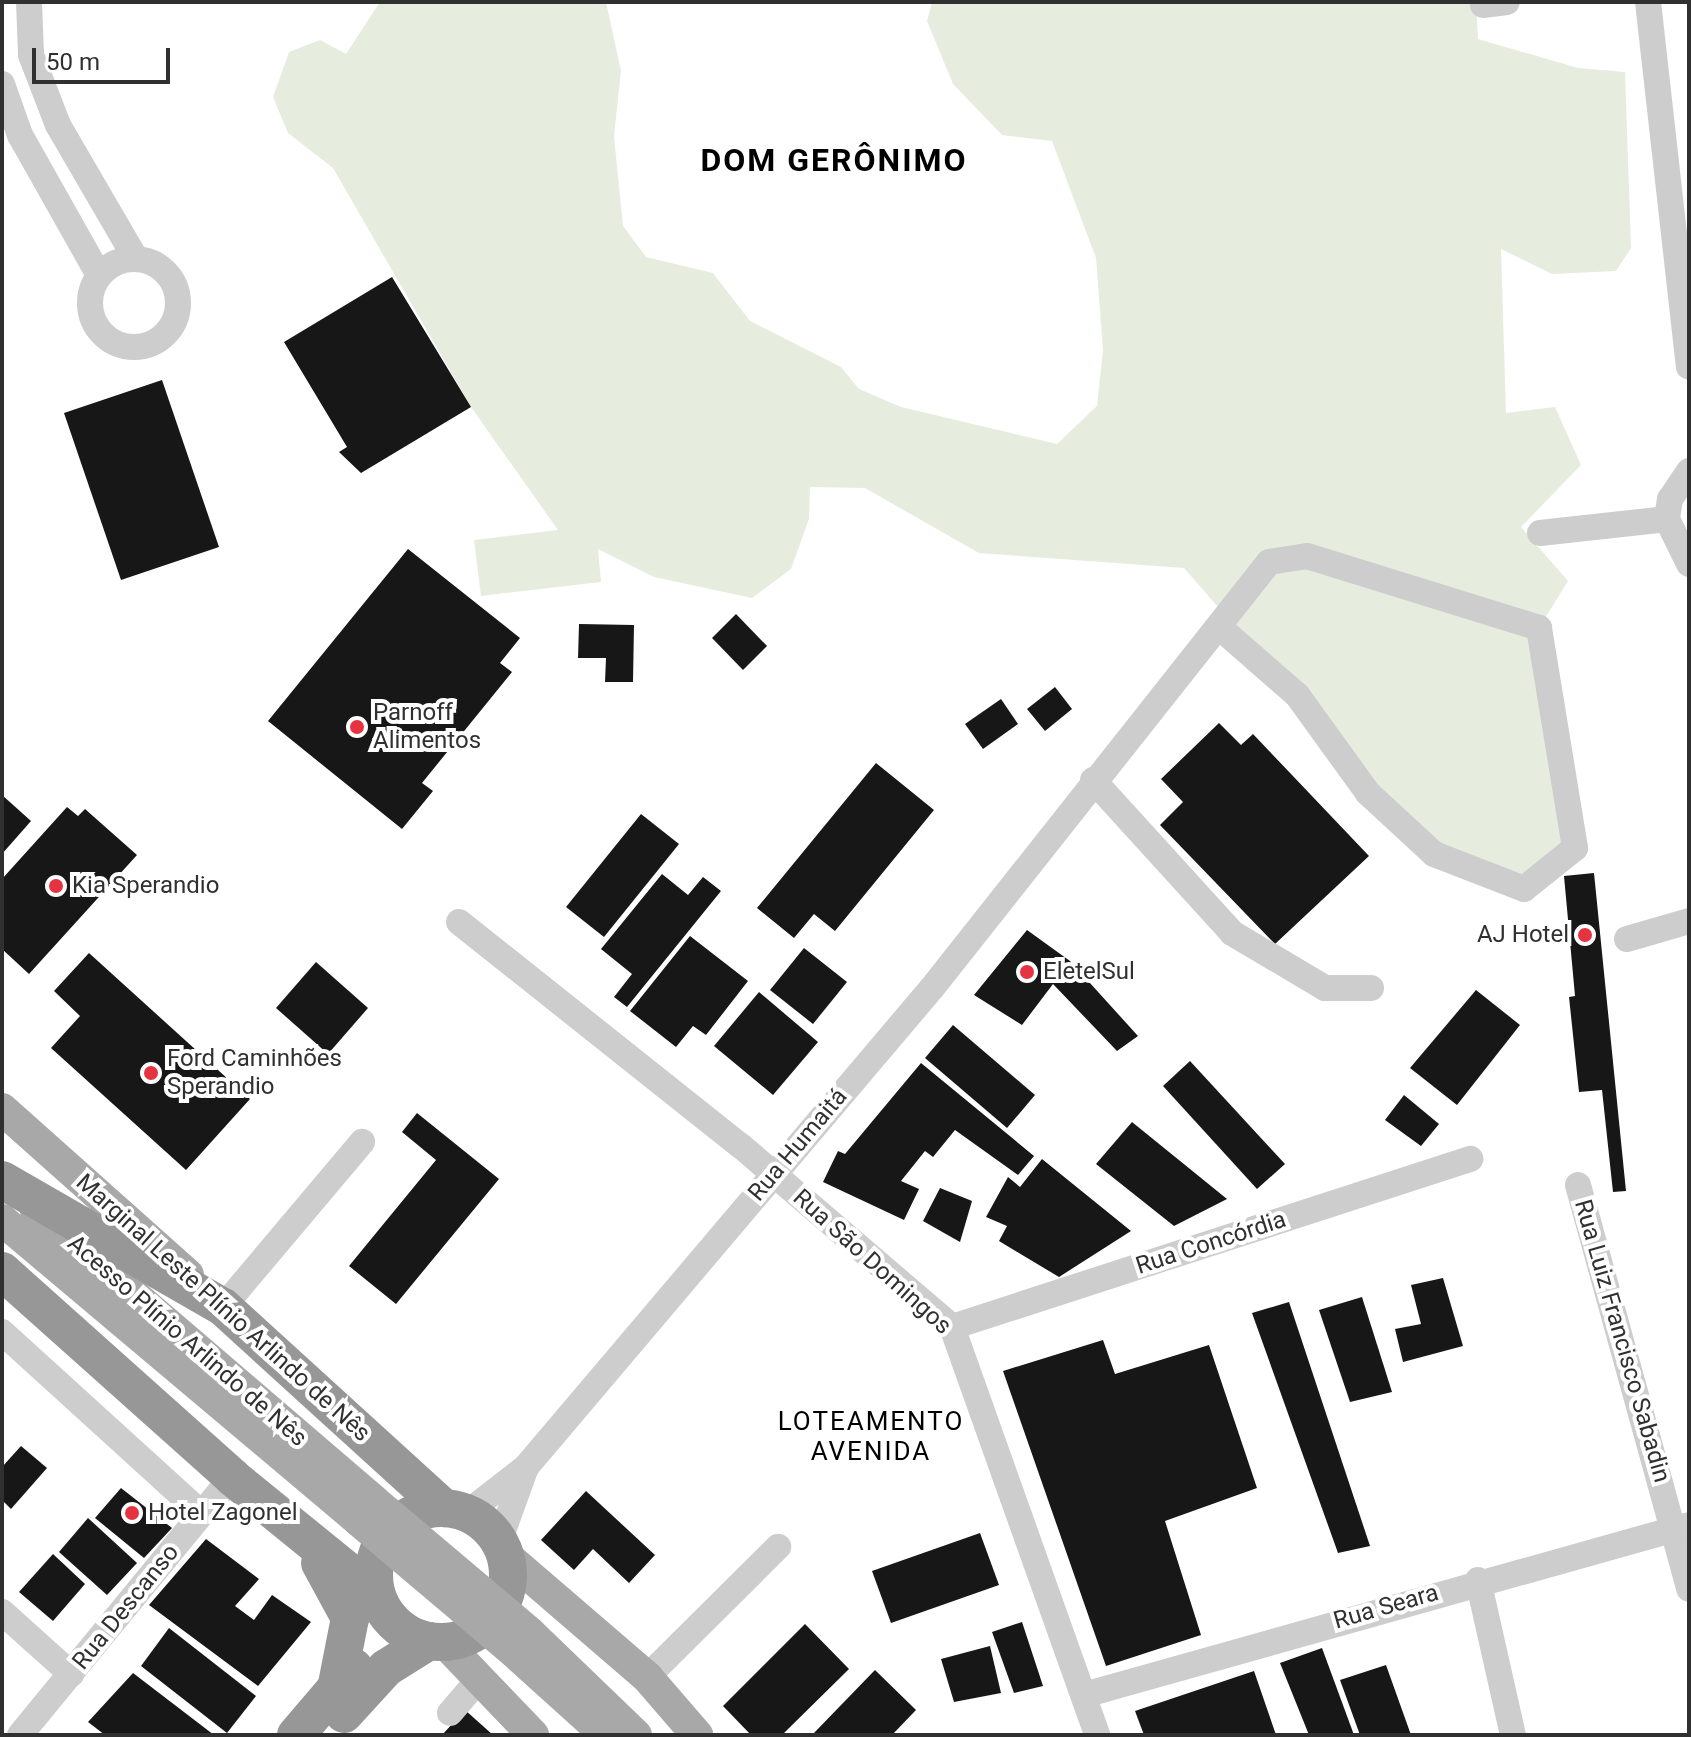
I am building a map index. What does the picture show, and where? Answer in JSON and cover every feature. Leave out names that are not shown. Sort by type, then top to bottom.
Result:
[{"type":"highway","points":[[4,1195],[223,1307]]},
{"type":"highway","points":[[2,1271],[232,1477],[379,1601],[402,1629],[436,1641]]},
{"type":"highway","name":"Marginal Leste Plínio Arlindo de Nês","points":[[223,1307],[456,1510]]},
{"type":"highway","points":[[296,1735],[366,1654],[379,1601],[374,1564],[385,1537],[417,1512],[456,1510],[502,1548],[508,1579],[494,1615],[472,1634],[436,1641],[386,1668],[327,1735]]},
{"type":"highway","points":[[302,1538],[334,1580],[350,1618],[337,1684]]},
{"type":"main road","name":"Marginal Leste Plínio Arlindo de Nês","points":[[2,1109],[223,1307]]},
{"type":"main road","name":"Acesso Plínio Arlindo de Nês","points":[[4,1195],[522,1643]]},
{"type":"main road","points":[[502,1548],[647,1677],[697,1735]]},
{"type":"main road","points":[[436,1641],[480,1678],[533,1735]]},
{"type":"main road","points":[[522,1643],[606,1735]]},
{"type":"main road","points":[[522,1643],[636,1735]]},
{"type":"street","points":[[2,84],[20,135],[99,275],[90,304],[101,333],[118,345],[159,340],[179,302],[173,281],[136,259],[58,125],[31,55],[29,2]]},
{"type":"street","points":[[1648,2],[1689,367]]},
{"type":"street","points":[[99,275],[136,259]]},
{"type":"street","points":[[1689,471],[1670,499],[1667,519],[1689,564]]},
{"type":"street","points":[[1540,533],[1667,519]]},
{"type":"street","name":"Rua Humaitá","points":[[456,1510],[526,1467],[1067,821],[1093,780],[1269,562],[1307,556],[1539,628],[1575,848],[1524,889],[1434,854],[1368,793],[1297,695],[1219,627]]},
{"type":"street","points":[[1093,780],[1232,933],[1325,988],[1371,988]]},
{"type":"street","points":[[1627,939],[1689,921]]},
{"type":"street","name":"Rua São Domingos","points":[[459,922],[773,1174],[952,1327],[1097,1735]]},
{"type":"street","points":[[223,1307],[362,1142]]},
{"type":"street","name":"Rua Concórdia","points":[[952,1327],[1470,1159]]},
{"type":"street","name":"Rua Luiz Francisco Sabadin","points":[[1578,1185],[1682,1527],[1689,1589]]},
{"type":"street","points":[[2,1332],[202,1514]]},
{"type":"street","name":"Rua Humaitá","points":[[502,1548],[526,1467]]},
{"type":"street","name":"Rua Descanso","points":[[20,1735],[232,1477]]},
{"type":"street","name":"Rua Seara","points":[[1084,1695],[1478,1580],[1682,1527]]},
{"type":"street","points":[[647,1677],[778,1547]]},
{"type":"street","points":[[1478,1580],[1513,1735]]},
{"type":"street","points":[[2,1612],[71,1674]]},
{"type":"street","points":[[450,1713],[480,1678]]},
{"type":"green space","points":[[380,2],[606,2],[621,71],[614,136],[623,226],[646,257],[713,273],[750,321],[841,367],[859,389],[901,407],[1057,444],[1097,406],[1103,350],[1096,258],[1052,141],[1002,135],[953,84],[927,21],[932,2],[1476,2],[1478,39],[1578,68],[1625,72],[1631,248],[1616,271],[1552,274],[1501,249],[1506,413],[1555,407],[1581,465],[1521,527],[1568,581],[1539,628],[1575,848],[1524,889],[1434,854],[1184,568],[979,553],[865,488],[810,487],[809,519],[791,569],[752,598],[654,577],[598,549],[601,582],[481,596],[474,540],[558,530],[471,407],[333,168],[288,133],[273,97],[289,52],[320,40],[346,54]]},
{"type":"building","points":[[392,277],[471,407],[361,473],[339,452],[347,447],[284,342]]},
{"type":"building","points":[[162,380],[219,547],[121,580],[64,413]]},
{"type":"building","points":[[408,549],[520,638],[500,663],[512,672],[422,783],[433,791],[402,829],[268,721]]},
{"type":"building","points":[[736,614],[767,646],[743,670],[712,638]]},
{"type":"building","points":[[579,624],[634,625],[633,682],[605,682],[606,658],[578,658]]},
{"type":"building","points":[[1055,687],[1072,709],[1045,731],[1027,709]]},
{"type":"building","points":[[1001,699],[1018,724],[983,749],[965,724]]},
{"type":"building","points":[[1219,723],[1241,745],[1253,734],[1369,856],[1275,944],[1160,825],[1183,802],[1161,779]]},
{"type":"building","points":[[876,763],[934,810],[835,931],[814,914],[794,938],[757,908]]},
{"type":"building","points":[[2,795],[31,821],[2,854]]},
{"type":"building","name":"Kia Sperandio","points":[[67,807],[78,816],[85,809],[137,855],[29,974],[2,949],[2,879]]},
{"type":"building","points":[[641,814],[679,844],[604,937],[566,907]]},
{"type":"building","points":[[1594,873],[1626,1191],[1613,1192],[1602,1090],[1579,1092],[1569,997],[1575,996],[1564,876]]},
{"type":"building","points":[[662,874],[688,895],[703,877],[721,891],[627,1007],[614,997],[632,974],[601,949]]},
{"type":"building","name":"EletelSul","points":[[1027,930],[1070,961],[1138,1036],[1117,1051],[1053,984],[1022,1025],[974,995]]},
{"type":"building","points":[[690,936],[748,981],[706,1035],[693,1026],[676,1047],[630,1011]]},
{"type":"building","points":[[804,948],[847,982],[813,1024],[770,990]]},
{"type":"building","name":"Ford Caminhões Sperandio","points":[[89,953],[250,1099],[186,1170],[51,1048],[80,1016],[54,991]]},
{"type":"building","points":[[316,962],[368,1008],[328,1054],[276,1008]]},
{"type":"building","points":[[1476,990],[1520,1025],[1457,1105],[1410,1068]]},
{"type":"building","points":[[759,992],[818,1042],[773,1095],[714,1046]]},
{"type":"building","points":[[953,1025],[1035,1095],[1007,1128],[925,1058]]},
{"type":"building","points":[[1190,1061],[1285,1164],[1257,1189],[1163,1086]]},
{"type":"building","points":[[921,1063],[1034,1156],[1018,1175],[955,1130],[933,1157],[925,1151],[901,1181],[919,1189],[904,1220],[823,1182],[838,1151],[845,1154]]},
{"type":"building","points":[[1404,1095],[1439,1124],[1421,1146],[1385,1120]]},
{"type":"building","points":[[417,1113],[499,1179],[396,1304],[349,1266],[436,1160],[402,1132]]},
{"type":"building","points":[[1132,1122],[1227,1199],[1174,1226],[1096,1164]]},
{"type":"building","points":[[1042,1159],[1131,1231],[1059,1277],[999,1241],[1007,1226],[986,1217],[1008,1177],[1020,1187]]},
{"type":"building","points":[[940,1188],[972,1201],[960,1242],[923,1221]]},
{"type":"building","points":[[1443,1278],[1463,1346],[1403,1362],[1395,1329],[1421,1324],[1411,1285]]},
{"type":"building","points":[[1362,1297],[1392,1392],[1350,1402],[1319,1310]]},
{"type":"building","points":[[1289,1302],[1370,1546],[1338,1553],[1252,1313]]},
{"type":"building","points":[[1103,1340],[1115,1374],[1209,1345],[1257,1488],[1165,1521],[1201,1635],[1106,1666],[1003,1371]]},
{"type":"building","points":[[21,1446],[47,1468],[11,1509],[2,1500],[2,1467]]},
{"type":"building","points":[[121,1488],[172,1528],[144,1558],[95,1518]]},
{"type":"building","points":[[586,1491],[655,1555],[629,1583],[593,1549],[574,1570],[541,1540]]},
{"type":"building","points":[[88,1518],[137,1563],[107,1595],[59,1552]]},
{"type":"building","points":[[980,1533],[999,1585],[891,1623],[872,1571]]},
{"type":"building","points":[[206,1539],[259,1579],[235,1606],[254,1620],[272,1595],[311,1622],[258,1686],[149,1605]]},
{"type":"building","points":[[53,1554],[85,1584],[53,1621],[19,1592]]},
{"type":"building","points":[[1022,1622],[1043,1686],[1014,1693],[992,1632]]},
{"type":"building","points":[[805,1624],[849,1669],[782,1735],[751,1735],[723,1706]]},
{"type":"building","points":[[169,1628],[256,1696],[227,1733],[141,1666]]},
{"type":"building","points":[[990,1646],[1001,1693],[954,1702],[941,1659]]},
{"type":"building","points":[[1322,1648],[1354,1735],[1309,1735],[1280,1663]]},
{"type":"building","points":[[1386,1665],[1411,1735],[1360,1735],[1340,1680]]},
{"type":"building","points":[[875,1670],[916,1710],[892,1735],[812,1735]]},
{"type":"building","points":[[1254,1671],[1276,1735],[1144,1735],[1135,1711]]},
{"type":"building","points":[[133,1673],[214,1735],[105,1735],[88,1722]]},
{"type":"building","points":[[465,1710],[493,1735],[442,1735]]},
{"type":"place","name":"Parnoff Alimentos","points":[[357,727]]},
{"type":"place","name":"Kia Sperandio","points":[[56,886]]},
{"type":"place","name":"AJ Hotel","points":[[1585,935]]},
{"type":"place","name":"EletelSul","points":[[1027,972]]},
{"type":"place","name":"Ford Caminhões Sperandio","points":[[151,1073]]},
{"type":"place","name":"Hotel Zagonel","points":[[132,1513]]},
{"type":"district","name":"DOM GERÔNIMO","points":[[834,160]]},
{"type":"district","name":"LOTEAMENTO AVENIDA","points":[[871,1437]]}]
